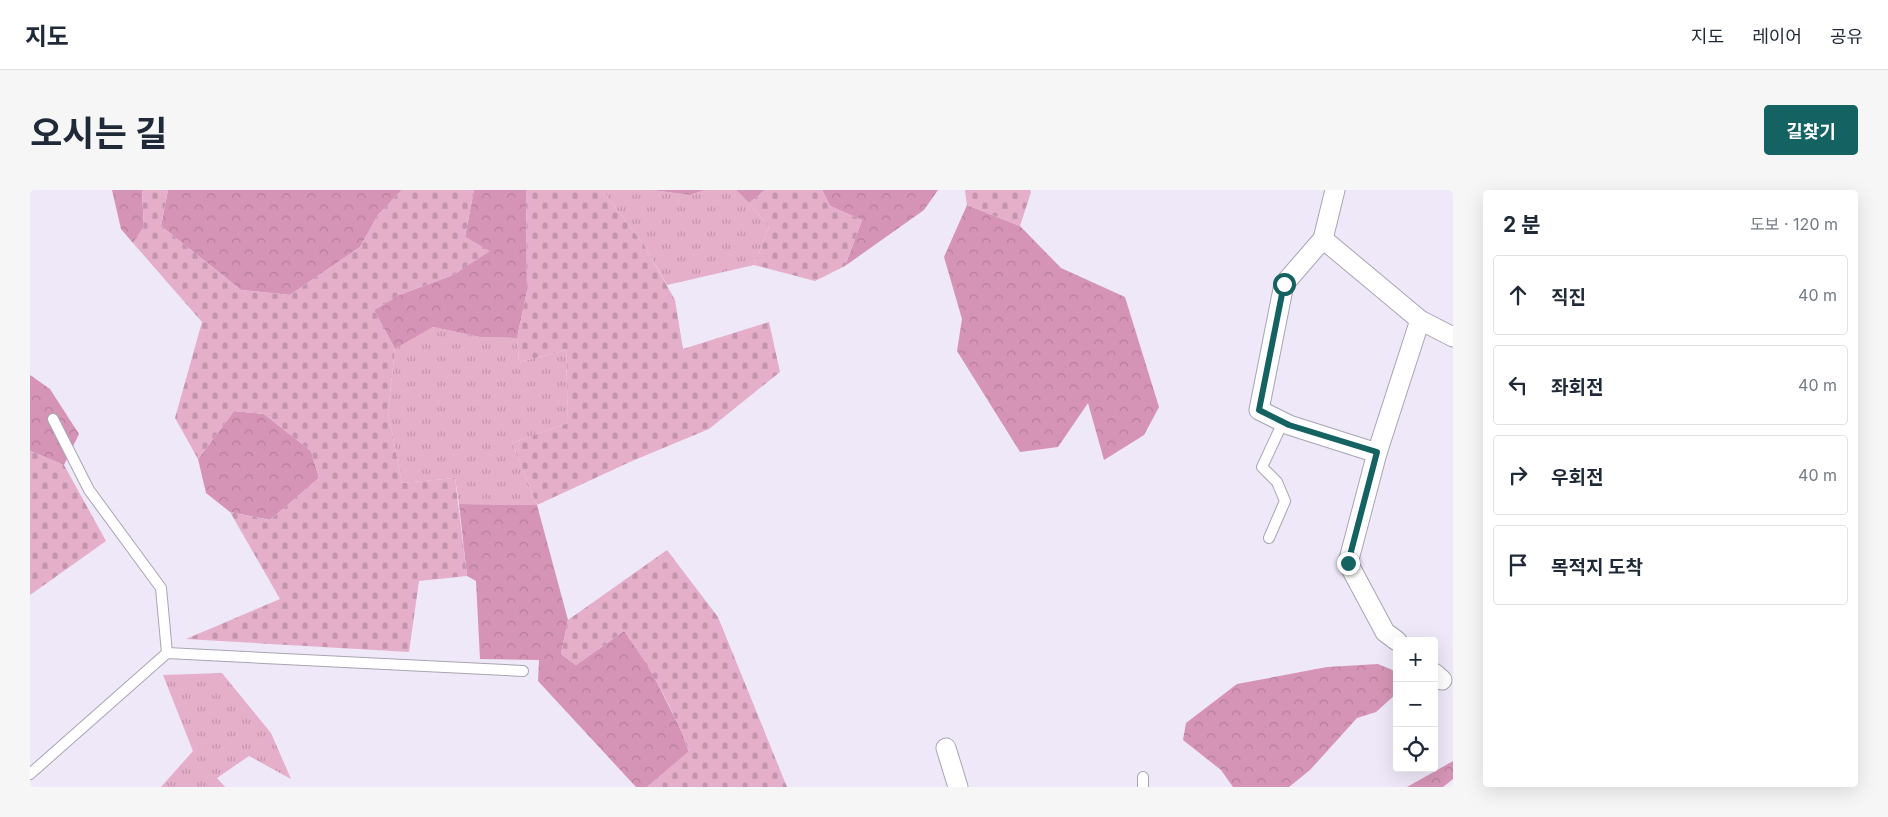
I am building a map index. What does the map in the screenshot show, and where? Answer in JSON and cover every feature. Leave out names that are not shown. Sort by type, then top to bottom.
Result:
[{"type":"street","points":[[1335,190],[1323,240],[1284,284],[1259,410],[1283,422],[1377,452]]},
{"type":"street","points":[[1323,240],[1420,320],[1453,336]]},
{"type":"street","points":[[1393,638],[1385,632],[1348,563],[1377,452],[1420,320]]},
{"type":"street","points":[[946,748],[958,787]]},
{"type":"lane","points":[[53,419],[89,490],[161,588],[167,653]]},
{"type":"lane","points":[[1270,538],[1285,501],[1277,482],[1262,467],[1283,422]]},
{"type":"lane","points":[[30,774],[167,653],[523,671]]},
{"type":"green space","points":[[112,190],[143,190],[144,227],[133,243],[121,229]]},
{"type":"green space","points":[[143,190],[168,190],[161,226],[241,290],[290,295],[360,247],[378,215],[402,190],[474,190],[465,237],[490,251],[453,275],[399,295],[374,310],[395,349],[388,412],[402,483],[455,478],[467,576],[419,581],[409,652],[186,639],[280,599],[230,512],[270,520],[319,478],[311,451],[264,414],[234,411],[198,459],[175,418],[202,322],[133,243],[144,227]]},
{"type":"green space","points":[[168,190],[402,190],[378,215],[360,247],[290,295],[241,290],[161,226]]},
{"type":"green space","points":[[474,190],[526,190],[527,291],[517,338],[480,337],[433,327],[395,349],[374,310],[399,295],[453,275],[489,251],[465,237]]},
{"type":"green space","points":[[526,190],[602,190],[644,245],[675,300],[683,349],[769,322],[780,372],[709,429],[632,461],[537,505],[512,443],[568,423],[566,350],[519,362],[517,338],[527,291]]},
{"type":"green space","points":[[602,190],[652,190],[690,195],[705,190],[736,190],[769,227],[754,265],[667,285],[644,245]]},
{"type":"green space","points":[[652,190],[705,190],[690,195]]},
{"type":"green space","points":[[736,190],[765,190],[749,203]]},
{"type":"green space","points":[[765,190],[822,190],[830,206],[862,220],[845,266],[815,281],[754,265],[769,227],[749,203]]},
{"type":"green space","points":[[822,190],[938,190],[924,210],[845,266],[862,220],[830,206]]},
{"type":"green space","points":[[965,190],[1030,190],[1031,192],[1020,226],[967,205]]},
{"type":"green space","points":[[967,205],[1020,226],[1061,268],[1125,297],[1159,407],[1144,435],[1104,460],[1088,403],[1058,447],[1020,452],[957,351],[962,319],[944,257]]},
{"type":"green space","points":[[433,327],[480,337],[517,338],[519,362],[566,350],[568,423],[512,443],[537,505],[459,504],[455,478],[402,483],[388,412],[395,349]]},
{"type":"green space","points":[[30,375],[50,389],[79,434],[64,465],[30,451]]},
{"type":"green space","points":[[234,411],[264,414],[311,451],[319,478],[270,520],[230,512],[206,493],[198,459]]},
{"type":"green space","points":[[30,451],[64,465],[106,541],[30,595]]},
{"type":"green space","points":[[459,504],[537,505],[568,620],[561,654],[576,665],[624,631],[648,665],[681,730],[689,752],[647,787],[636,787],[538,681],[539,660],[480,659],[476,581],[467,576]]},
{"type":"green space","points":[[667,550],[718,617],[787,787],[647,787],[689,751],[669,704],[643,659],[624,631],[576,665],[561,654],[568,620]]},
{"type":"green space","points":[[1378,664],[1393,670],[1393,697],[1376,712],[1357,718],[1310,770],[1289,787],[1233,787],[1221,770],[1183,740],[1186,723],[1237,684],[1327,667]]},
{"type":"green space","points":[[222,673],[271,733],[291,779],[249,756],[217,778],[225,787],[161,787],[193,751],[163,675]]},
{"type":"green space","points":[[1453,761],[1453,779],[1443,787],[1407,787],[1434,772],[1438,772],[1438,769]]},
{"type":"route","points":[[1284,284],[1259,410],[1289,425],[1377,452],[1348,563]]}]
